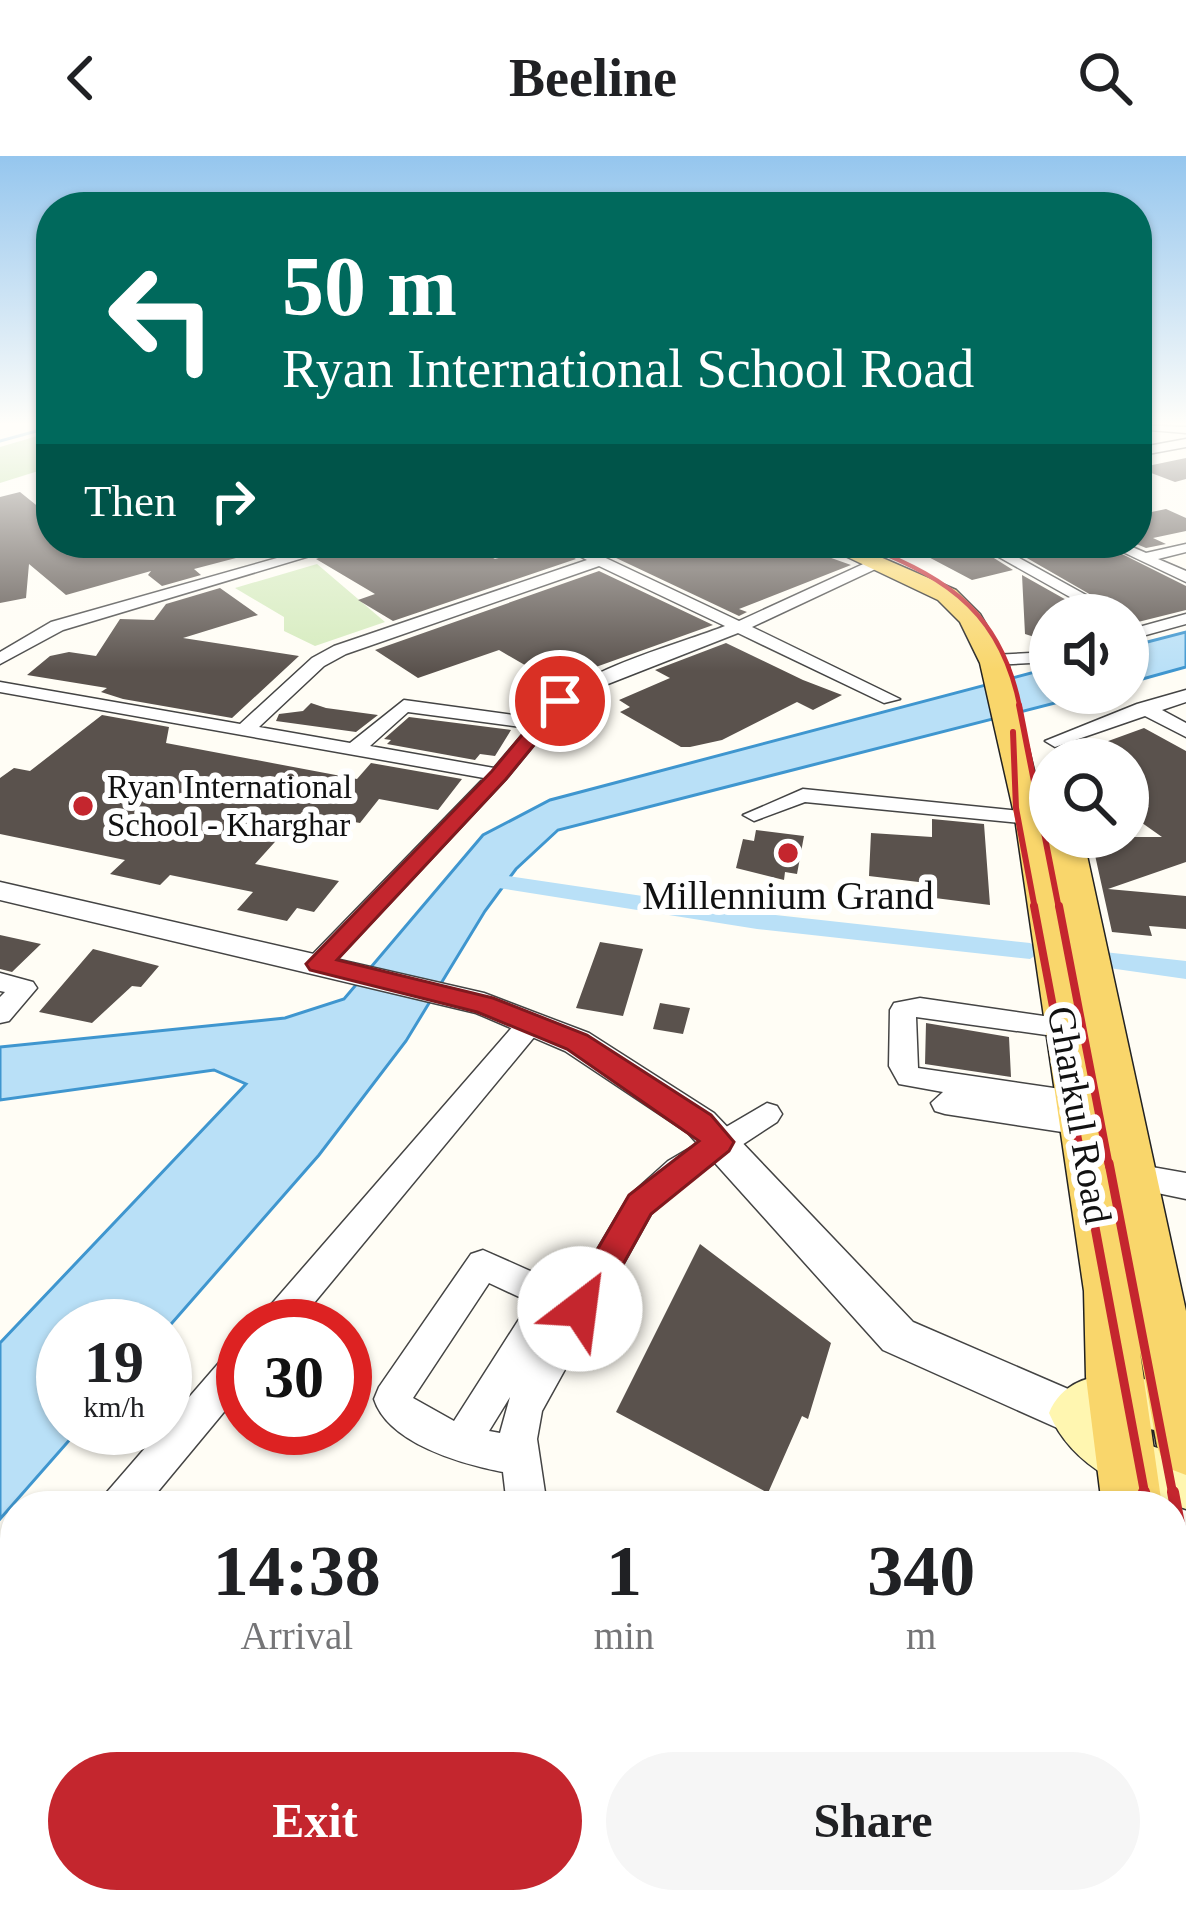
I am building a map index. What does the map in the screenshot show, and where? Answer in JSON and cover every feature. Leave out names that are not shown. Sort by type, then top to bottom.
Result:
[{"type":"main road","points":[[868,558],[957,603],[1015,661]]},
{"type":"main road","points":[[888,558],[966,592],[994,618],[1015,661]]},
{"type":"main road","name":"Gharkul Road","points":[[1015,661],[1040,738]]},
{"type":"main road","name":"Gharkul Road","points":[[1056,858],[1086,1030],[1136,1177],[1183,1423]]},
{"type":"main road","name":"Gharkul Road","points":[[1086,1030],[1080,1112],[1110,1291],[1095,1405]]},
{"type":"main road","points":[[1095,1405],[1183,1423]]},
{"type":"main road","points":[[1095,1405],[1129,1485],[1186,1483]]},
{"type":"street","points":[[1152,556],[1186,548]]},
{"type":"street","points":[[0,659],[57,626],[294,558]]},
{"type":"street","points":[[244,730],[318,662],[559,558]]},
{"type":"street","points":[[603,558],[891,699]]},
{"type":"street","points":[[1009,558],[1075,594]]},
{"type":"street","points":[[1144,558],[1186,578]]},
{"type":"street","points":[[319,964],[499,775],[560,701],[878,562]]},
{"type":"street","points":[[1149,625],[1186,619]]},
{"type":"street","points":[[0,687],[499,775]]},
{"type":"street","points":[[1149,707],[1186,696]]},
{"type":"street","points":[[355,749],[404,706],[541,724]]},
{"type":"street","points":[[1149,711],[1186,731]]},
{"type":"street","points":[[1047,738],[1125,714]]},
{"type":"street","points":[[754,815],[803,795],[1029,822]]},
{"type":"street","points":[[0,891],[484,1004],[577,1042],[700,1123],[898,1336],[1095,1405]]},
{"type":"street","points":[[0,982],[24,988],[0,1014]]},
{"type":"street","points":[[1080,1112],[909,1077],[904,1072],[903,1010],[910,1006],[1086,1030]]},
{"type":"street","points":[[297,1299],[531,1023]]},
{"type":"street","points":[[945,1103],[1080,1112]]},
{"type":"street","points":[[460,1445],[640,1205],[718,1142],[767,1114]]},
{"type":"street","points":[[1136,1177],[1186,1186]]},
{"type":"street","points":[[521,1456],[460,1445],[395,1408],[392,1399],[483,1264],[566,1303]]},
{"type":"street","points":[[525,1491],[518,1439],[524,1408],[566,1303]]},
{"type":"street","points":[[134,1491],[216,1394]]},
{"type":"green space","points":[[317,564],[385,622],[315,646],[284,631],[284,617],[235,588]]},
{"type":"water","points":[[1186,632],[1186,667],[1149,677],[1149,642]]},
{"type":"water","points":[[1029,674],[1029,710],[558,830],[516,869],[485,911],[406,1041],[319,1155],[192,1300],[42,1299],[246,1084],[214,1070],[0,1100],[0,1047],[285,1018],[344,999],[483,835],[550,800]]},
{"type":"water","points":[[36,1305],[36,1455],[56,1455],[25,1491],[0,1491],[0,1343]]},
{"type":"building","points":[[0,507],[36,507],[36,558],[236,558],[194,569],[201,575],[162,586],[148,575],[151,571],[66,595],[29,564],[26,598],[0,603]]},
{"type":"building","points":[[1166,509],[1186,518],[1186,531],[1153,538],[1166,544],[1152,547],[1152,512]]},
{"type":"building","points":[[616,558],[831,558],[851,565],[739,609],[747,612],[739,616]]},
{"type":"building","points":[[930,558],[994,558],[1013,570],[972,580]]},
{"type":"building","points":[[1027,558],[1130,558],[1186,586],[1186,610],[1149,619],[1149,594],[1089,594]]},
{"type":"building","points":[[316,559],[576,559],[393,621],[358,600],[375,594]]},
{"type":"building","points":[[599,571],[713,625],[554,682],[499,650],[418,678],[375,650]]},
{"type":"building","points":[[1022,575],[1056,594],[1029,594],[1029,635],[1025,634]]},
{"type":"building","points":[[220,588],[258,615],[183,638],[299,656],[232,718],[123,699],[101,692],[107,688],[27,675],[50,656],[69,652],[96,656],[120,619],[154,620],[166,604]]},
{"type":"building","points":[[726,643],[842,695],[813,710],[797,702],[722,740],[690,747],[681,747],[620,712],[630,707],[619,700],[670,678],[655,670]]},
{"type":"building","points":[[311,703],[378,715],[356,732],[276,721],[279,714],[303,711]]},
{"type":"building","points":[[102,715],[169,727],[166,743],[357,779],[371,763],[462,779],[438,810],[379,799],[360,823],[302,812],[255,864],[339,881],[314,912],[297,908],[287,921],[237,910],[253,892],[170,875],[160,885],[110,874],[125,860],[0,834],[0,778],[14,768],[30,771]]},
{"type":"building","points":[[409,717],[511,730],[495,756],[480,754],[475,760],[387,744],[391,740],[384,739]]},
{"type":"building","points":[[1144,728],[1186,751],[1186,862],[1108,889],[1186,896],[1186,929],[1149,926],[1152,936],[1112,932],[1096,858],[1149,858],[1149,837],[1162,837],[1149,828],[1149,738],[1116,738]]},
{"type":"building","points":[[932,819],[984,824],[990,905],[935,898],[935,884],[869,876],[871,833],[932,837]]},
{"type":"building","name":"Millennium Grand","points":[[756,830],[804,836],[797,874],[785,872],[784,880],[736,868],[743,839],[754,841]]},
{"type":"building","points":[[0,935],[41,944],[12,972],[0,969]]},
{"type":"building","points":[[600,942],[643,949],[623,1016],[576,1008]]},
{"type":"building","points":[[93,949],[159,966],[141,987],[132,986],[92,1023],[39,1012]]},
{"type":"building","points":[[660,1003],[690,1008],[683,1034],[653,1029]]},
{"type":"building","points":[[926,1023],[1009,1037],[1011,1077],[925,1064]]},
{"type":"building","points":[[700,1244],[831,1343],[808,1419],[802,1416],[769,1491],[616,1412]]},
{"type":"waterway","points":[[494,881],[757,921],[1030,951]]},
{"type":"waterway","points":[[1104,960],[1186,970]]},
{"type":"railway","points":[[893,558],[948,588],[986,625],[1012,676],[1020,708]]},
{"type":"railway","points":[[1019,705],[1059,909]]},
{"type":"railway","points":[[1013,732],[1016,808],[1035,909]]},
{"type":"railway","points":[[1034,906],[1083,1166]]},
{"type":"railway","points":[[1059,906],[1109,1166]]},
{"type":"railway","points":[[1083,1163],[1144,1491]]},
{"type":"railway","points":[[1109,1163],[1172,1491]]},
{"type":"place","name":"Ryan International School - Kharghar","points":[[83,806]]},
{"type":"place","name":"Millennium Grand","points":[[788,853]]},
{"type":"route","points":[[560,701],[499,775],[319,964],[484,1004],[577,1042],[700,1123],[718,1142],[640,1205],[580,1309]]}]
